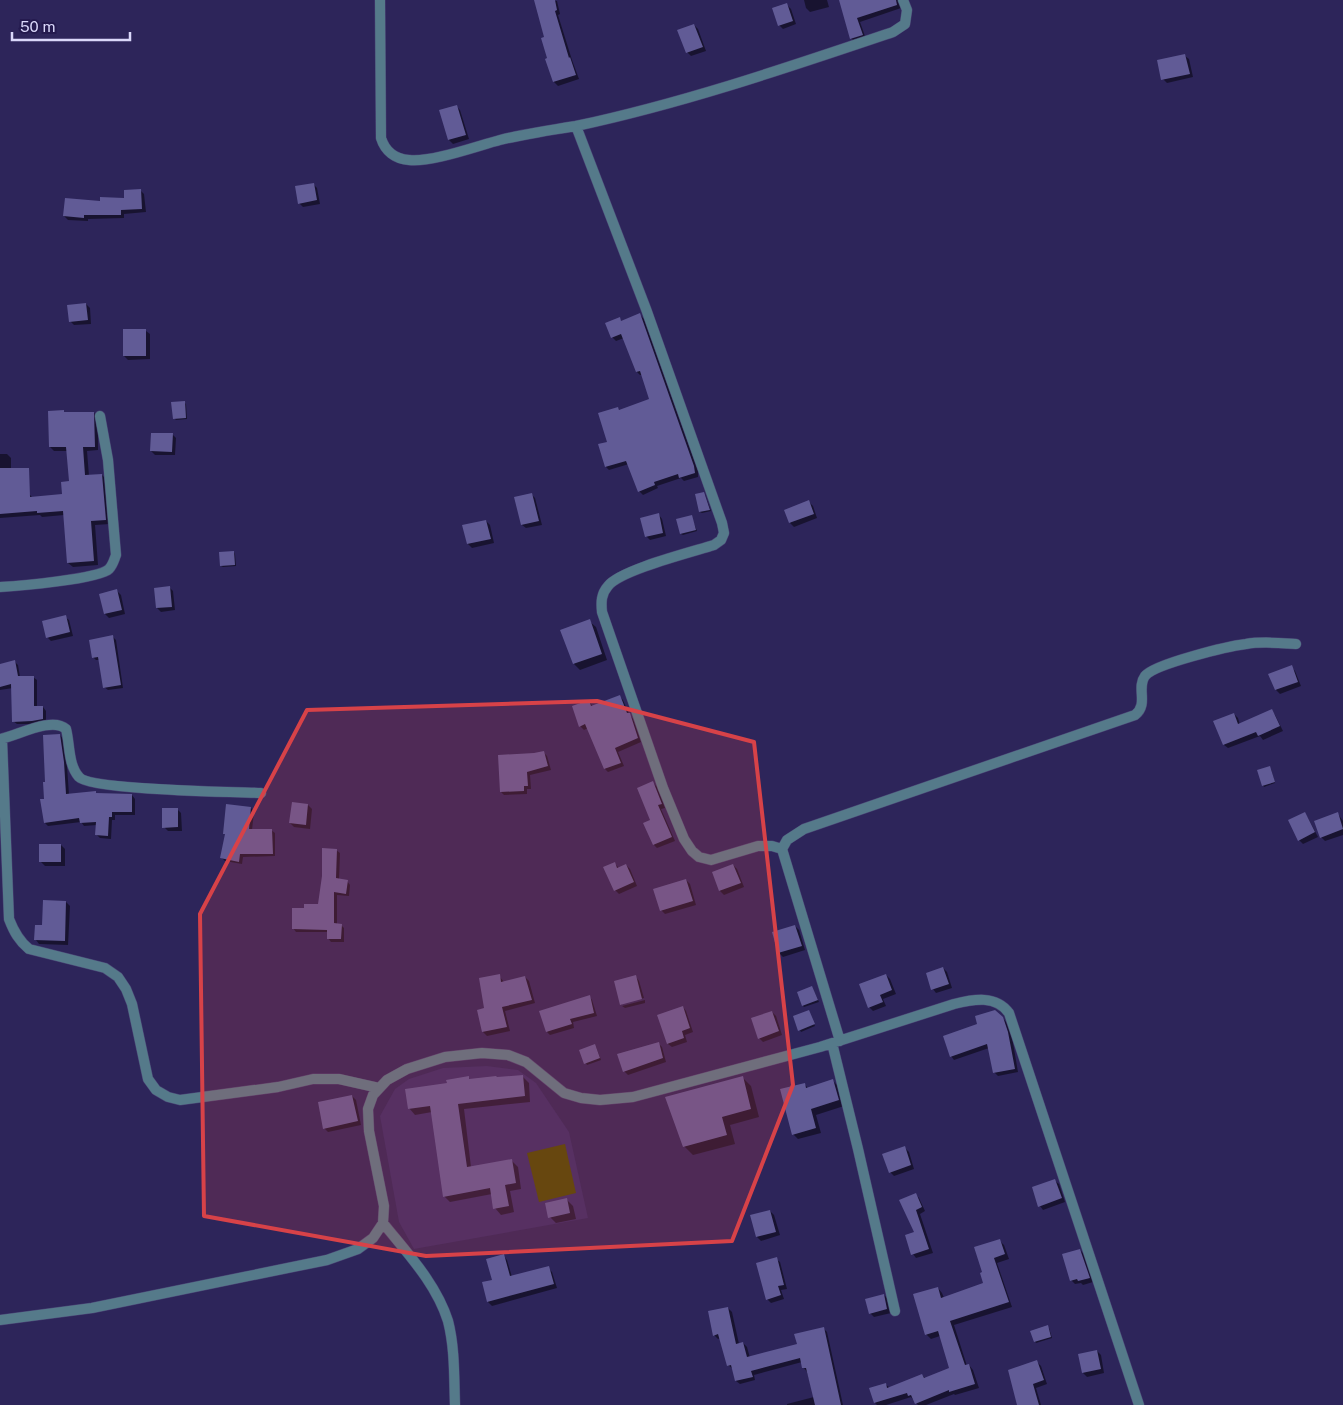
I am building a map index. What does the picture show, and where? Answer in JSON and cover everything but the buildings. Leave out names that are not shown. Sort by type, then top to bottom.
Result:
[{"type":"street","points":[[380,0],[381,138],[384,146],[391,154],[411,161],[428,159],[519,136],[576,126],[669,104],[771,73],[894,32],[905,24],[907,10],[903,0]]},
{"type":"street","points":[[576,126],[646,309],[724,533],[721,540],[714,545],[621,575],[608,585],[601,599],[602,612],[663,788],[684,839],[692,851],[699,857],[711,860],[758,846],[772,846],[782,849]]},
{"type":"street","points":[[0,587],[93,576],[109,569],[114,562],[116,555],[111,496],[100,416]]},
{"type":"street","points":[[895,1311],[836,1042],[782,849],[787,840],[804,829],[1135,715],[1142,706],[1143,681],[1151,670],[1245,644],[1264,642],[1296,644]]},
{"type":"street","points":[[261,793],[124,787],[86,782],[79,778],[74,770],[66,729],[56,724],[26,730],[1,739],[9,919],[13,931],[20,942],[29,949],[105,968],[118,977],[126,989],[132,1004],[148,1078],[156,1090],[168,1097],[180,1100],[278,1087],[314,1080],[339,1079],[379,1088]]},
{"type":"street","points":[[0,1320],[92,1308],[327,1260],[358,1248],[373,1238],[383,1223],[384,1206],[369,1131],[368,1109],[373,1095],[379,1088],[387,1080],[407,1069],[445,1057],[482,1053],[508,1055],[526,1062],[564,1093],[600,1100],[633,1097],[836,1042],[971,1000],[985,999],[1005,1007],[1009,1013],[1139,1405]]},
{"type":"street","points":[[383,1223],[424,1275],[448,1322],[452,1344],[455,1405]]},
{"type":"highlighted area","points":[[597,701],[754,742],[793,1085],[732,1241],[426,1256],[204,1216],[200,914],[307,710]]},
{"type":"shaded area","points":[[487,1066],[518,1070],[536,1083],[569,1132],[588,1218],[414,1249],[399,1222],[380,1116],[395,1089],[409,1079],[443,1068]]},
{"type":"shaded area","points":[[565,1144],[576,1193],[539,1202],[527,1153]]}]
